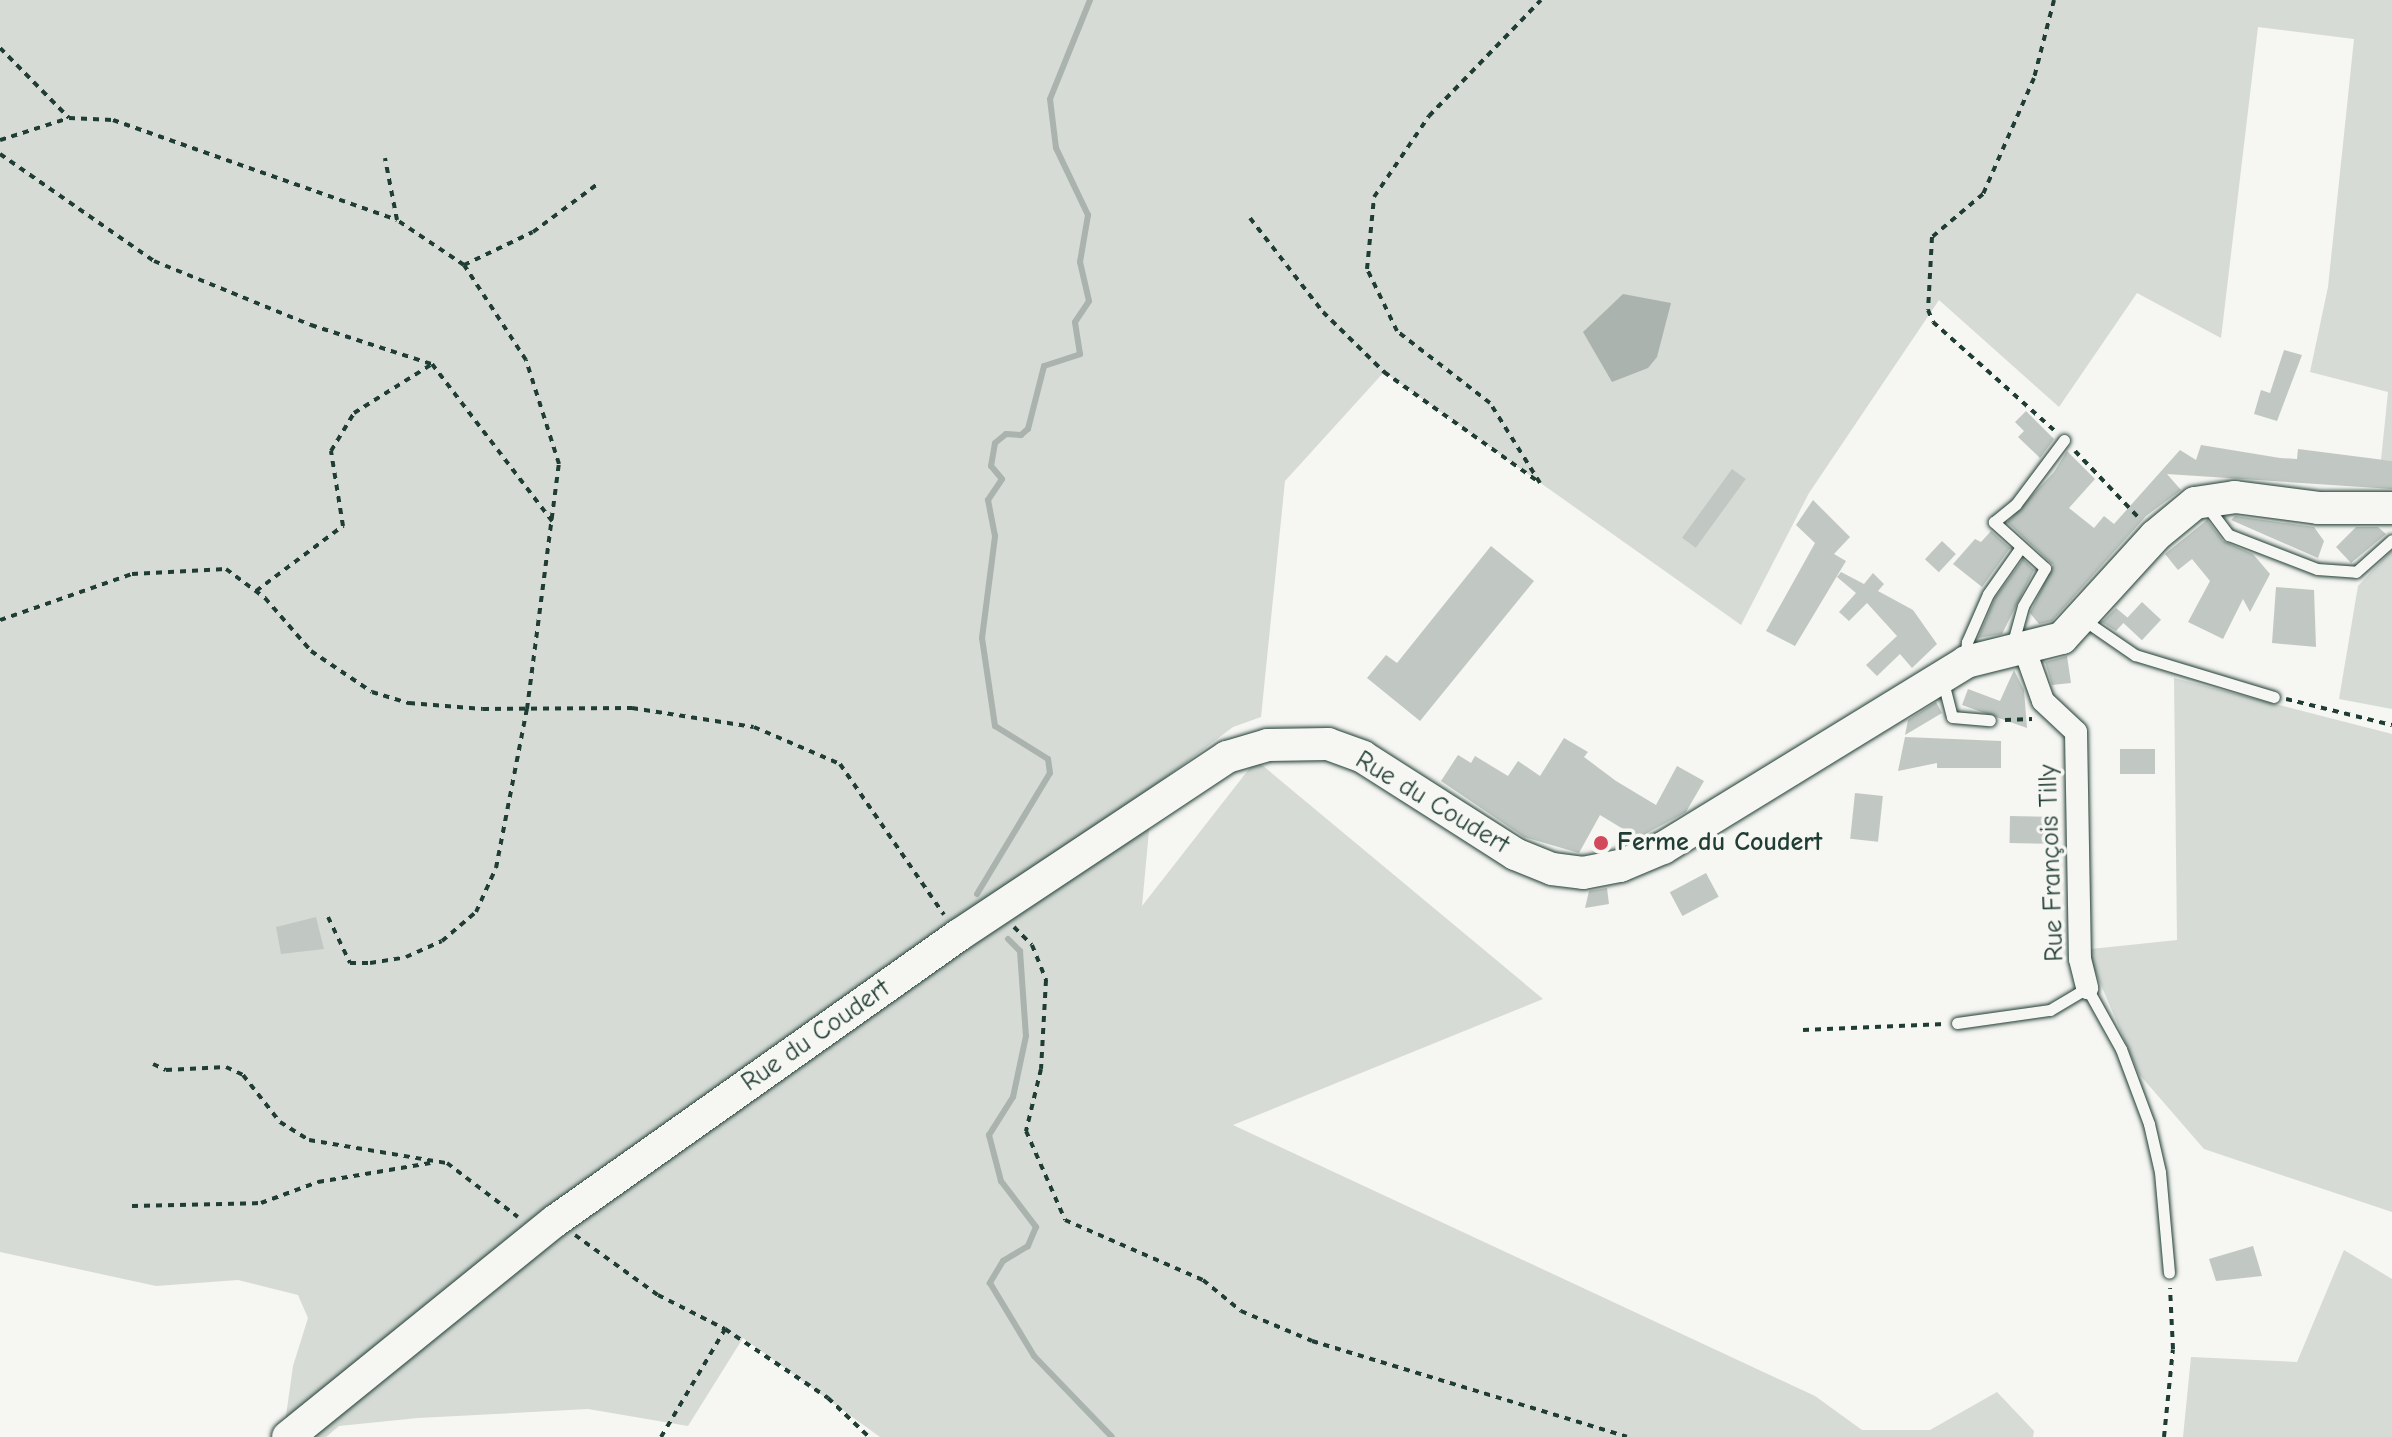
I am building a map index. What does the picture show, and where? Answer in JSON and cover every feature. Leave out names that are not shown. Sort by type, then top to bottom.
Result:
[{"type":"street","name":"Rue du Coudert","points":[[288,1437],[547,1227],[959,935],[1227,757],[1302,741],[1363,757],[1515,854],[1552,869],[1583,873],[1620,866],[1663,848],[1954,670],[2018,646],[2062,638],[2158,534],[2203,502],[2235,497],[2318,508],[2392,508]]},
{"type":"street","name":"Rue François Tilly","points":[[2018,646],[2043,701],[2076,732],[2080,959],[2087,988]]},
{"type":"lane","points":[[2018,646],[2023,606],[2045,568],[1994,522],[2016,504],[2064,440]]},
{"type":"lane","points":[[2203,502],[2229,535],[2317,569],[2356,572],[2392,540]]},
{"type":"lane","points":[[1990,720],[1952,717],[1954,670],[1988,594],[2021,547]]},
{"type":"lane","points":[[2081,618],[2135,655],[2274,697]]},
{"type":"lane","points":[[1957,1023],[2050,1010],[2087,988]]},
{"type":"lane","name":"Rue François Tilly","points":[[2087,988],[2127,1062],[2149,1124],[2160,1172],[2169,1273]]},
{"type":"path","points":[[1250,218],[1323,312],[1384,372],[1540,483],[1490,403],[1397,331],[1367,269],[1374,197],[1429,116],[1541,0]]},
{"type":"path","points":[[2054,0],[2034,78],[1983,194],[1932,237],[1928,310],[1933,322],[2064,440],[2158,534]]},
{"type":"path","points":[[0,48],[69,118]]},
{"type":"path","points":[[0,140],[69,118],[113,120],[397,220],[464,265],[526,360],[559,464],[527,709],[496,868],[476,912],[442,941],[406,957],[350,963],[328,917]]},
{"type":"path","points":[[0,154],[154,261],[311,325],[432,364],[552,521]]},
{"type":"path","points":[[385,158],[397,220]]},
{"type":"path","points":[[464,265],[533,232],[596,185]]},
{"type":"path","points":[[256,591],[343,526],[331,451],[354,413],[432,364]]},
{"type":"path","points":[[0,620],[132,574],[226,569],[256,591],[311,651],[372,692],[409,703],[685,714],[754,727],[814,749],[840,764],[959,935]]},
{"type":"path","points":[[2274,697],[2392,725]]},
{"type":"path","points":[[1990,720],[2030,719]]},
{"type":"path","points":[[998,911],[1032,945],[1046,980],[1041,1069],[1026,1131],[1065,1220],[1203,1280],[1241,1311],[1312,1341],[1627,1437]]},
{"type":"path","points":[[1803,1030],[1957,1023]]},
{"type":"path","points":[[153,1064],[166,1070],[226,1067],[243,1075],[280,1122],[309,1140],[447,1163],[658,1295],[725,1329],[828,1398],[869,1437]]},
{"type":"path","points":[[132,1206],[261,1203],[318,1182],[436,1162]]},
{"type":"path","points":[[2164,1437],[2173,1349],[2169,1273]]},
{"type":"path","points":[[661,1437],[725,1329]]},
{"type":"shaded area","points":[[0,0],[2392,0],[2392,461],[2381,460],[2388,392],[2310,372],[2328,287],[2354,39],[2258,27],[2221,338],[2137,293],[2059,407],[1939,300],[1809,493],[1741,625],[1384,372],[1285,481],[1261,717],[1233,727],[1153,787],[1142,906],[1256,760],[1543,999],[1233,1125],[1815,1396],[1862,1430],[1930,1430],[1997,1392],[2034,1431],[2033,1437],[880,1437],[743,1338],[688,1426],[588,1409],[418,1418],[339,1426],[326,1437],[283,1437],[293,1366],[308,1318],[298,1295],[238,1280],[156,1286],[0,1252]]},
{"type":"shaded area","points":[[1623,294],[1671,303],[1657,357],[1648,368],[1612,382],[1583,332]]},
{"type":"shaded area","points":[[2392,550],[2392,709],[2339,699],[2358,586]]},
{"type":"shaded area","points":[[2174,678],[2392,734],[2392,1212],[2204,1149],[2139,1074],[2090,959],[2091,949],[2177,940]]},
{"type":"shaded area","points":[[2344,1250],[2392,1279],[2392,1437],[2183,1437],[2191,1357],[2297,1362]]},
{"type":"building","points":[[2284,350],[2302,355],[2277,421],[2254,414],[2261,390],[2270,393]]},
{"type":"building","points":[[2026,411],[2054,439],[2040,458],[2018,437],[2024,431],[2015,422]]},
{"type":"building","points":[[2201,445],[2280,458],[2297,459],[2298,449],[2392,461],[2392,489],[2167,474],[2181,490],[2146,516],[2052,621],[2039,624],[2030,613],[2053,565],[2007,522],[2054,472],[2067,451],[2095,479],[2069,508],[2094,528],[2104,516],[2114,524],[2180,450],[2196,460]]},
{"type":"building","points":[[1732,469],[1746,479],[1696,548],[1682,538]]},
{"type":"building","points":[[1813,500],[1850,537],[1834,554],[1846,561],[1795,646],[1766,631],[1815,543],[1796,525]]},
{"type":"building","points":[[2235,516],[2314,527],[2324,541],[2318,558],[2231,520]]},
{"type":"building","points":[[2207,520],[2223,541],[2253,554],[2270,574],[2250,612],[2243,599],[2223,639],[2188,622],[2210,581],[2192,559],[2178,570],[2165,554]]},
{"type":"building","points":[[2356,527],[2378,527],[2386,534],[2351,563],[2336,547]]},
{"type":"building","points":[[1991,531],[2010,548],[1982,587],[1953,564],[1975,539],[1981,542]]},
{"type":"building","points":[[1942,541],[1956,554],[1939,572],[1925,559]]},
{"type":"building","points":[[1491,546],[1534,581],[1420,721],[1367,678],[1386,655],[1397,663]]},
{"type":"building","points":[[2023,559],[2034,570],[2002,634],[1978,638],[1995,598]]},
{"type":"building","points":[[1841,572],[1864,584],[1873,573],[1884,584],[1878,591],[1913,610],[1937,644],[1912,668],[1900,654],[1877,676],[1866,665],[1897,636],[1867,603],[1849,621],[1839,612],[1856,593],[1837,577]]},
{"type":"building","points":[[2276,587],[2314,590],[2316,647],[2272,643]]},
{"type":"building","points":[[2142,602],[2161,620],[2142,640],[2123,622]]},
{"type":"building","points":[[2116,608],[2128,618],[2116,631],[2102,622]]},
{"type":"building","points":[[2067,656],[2071,683],[2052,685],[2045,662]]},
{"type":"building","points":[[2014,670],[2024,690],[2027,728],[1962,705],[1968,689],[2000,701]]},
{"type":"building","points":[[1936,702],[1942,713],[1905,735],[1908,720]]},
{"type":"building","points":[[1905,737],[2001,741],[2001,768],[1937,768],[1937,763],[1898,771]]},
{"type":"building","points":[[1564,738],[1588,752],[1584,757],[1616,781],[1656,805],[1677,766],[1704,781],[1686,812],[1638,838],[1600,815],[1579,853],[1524,837],[1441,781],[1458,755],[1471,763],[1475,756],[1508,776],[1518,761],[1540,776]]},
{"type":"building","points":[[2120,749],[2155,749],[2155,774],[2120,774]]},
{"type":"building","points":[[1855,793],[1883,796],[1878,842],[1850,839]]},
{"type":"building","points":[[2010,816],[2053,817],[2053,844],[2010,843]]},
{"type":"building","points":[[1706,873],[1719,897],[1682,916],[1670,892]]},
{"type":"building","points":[[1607,888],[1609,904],[1585,908],[1589,891]]},
{"type":"building","points":[[316,917],[324,949],[281,954],[276,927]]},
{"type":"building","points":[[2253,1246],[2262,1276],[2216,1281],[2209,1259]]},
{"type":"waterway","points":[[977,894],[1050,773],[1048,759],[995,726],[982,638],[995,536],[988,500],[1002,479],[991,466],[995,443],[1006,434],[1021,435],[1028,429],[1044,366],[1080,354],[1075,322],[1089,301],[1080,262],[1088,215],[1056,148],[1050,99],[1090,0]]},
{"type":"waterway","points":[[1008,939],[1020,951],[1026,1036],[1013,1097],[989,1135],[1001,1181],[1036,1227],[1028,1246],[1003,1261],[990,1283],[1034,1356],[1112,1437]]},
{"type":"place","name":"Ferme du Coudert","points":[[1601,843]]}]
